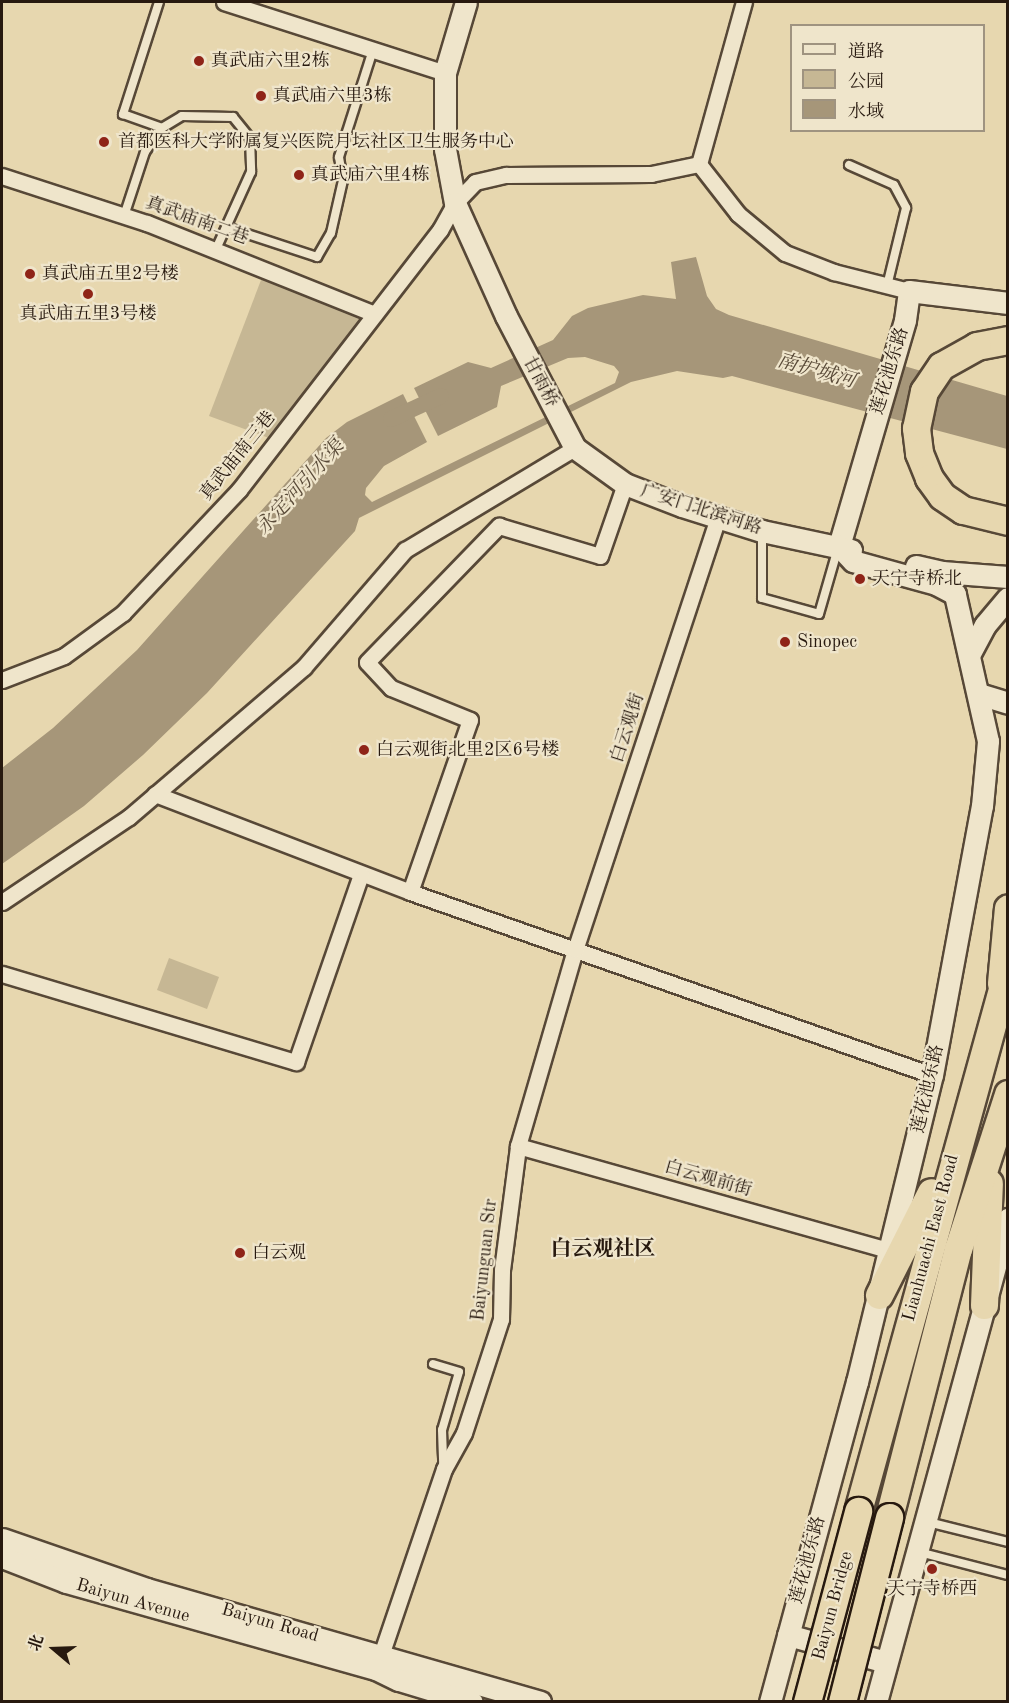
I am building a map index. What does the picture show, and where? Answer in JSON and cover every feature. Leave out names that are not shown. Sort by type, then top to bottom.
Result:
[{"type":"highway","points":[[1008,340],[977,346],[941,366],[924,391],[916,428],[919,453],[929,478],[942,496],[963,510],[1008,520]]},
{"type":"highway","name":"Lianhuachi East Road","points":[[858,1511],[956,1142],[1004,975],[1008,908]]},
{"type":"highway","name":"Lianhuachi East Road","points":[[889,1517],[958,1249],[1008,1094]]},
{"type":"highway","points":[[879,1295],[956,1142]]},
{"type":"highway","points":[[984,1305],[991,1148]]},
{"type":"highway","name":"Baiyun Bridge","points":[[807,1701],[858,1511]]},
{"type":"highway","name":"Baiyun Bridge","points":[[842,1701],[889,1517]]},
{"type":"street","points":[[224,2],[445,73]]},
{"type":"street","name":"甘雨桥","points":[[466,2],[445,73],[445,149],[455,203],[506,316],[575,448]]},
{"type":"street","points":[[744,2],[699,164],[738,214],[785,253],[834,272],[909,291],[1008,303]]},
{"type":"street","name":"真武庙南三巷","points":[[2,680],[64,656],[123,613],[239,490],[440,230],[455,203],[475,182],[506,175],[651,174],[699,164]]},
{"type":"street","name":"真武庙南二巷","points":[[2,176],[216,249],[375,314]]},
{"type":"street","name":"莲花池东路","points":[[770,1701],[879,1295],[932,1075],[982,806],[988,741],[955,594],[936,584],[853,561],[839,546],[905,320],[909,291]]},
{"type":"street","points":[[2,902],[129,817],[304,667],[405,550],[575,448]]},
{"type":"street","name":"广安门北滨河路","points":[[575,448],[625,484],[718,518],[762,531],[839,546]]},
{"type":"street","points":[[410,892],[470,720],[391,688],[367,662],[500,526],[600,556],[625,484]]},
{"type":"street","name":"白云观街","points":[[575,950],[718,518]]},
{"type":"street","points":[[839,546],[942,572],[1008,577]]},
{"type":"street","points":[[969,655],[985,625],[1008,598]]},
{"type":"street","points":[[978,694],[1008,703]]},
{"type":"street","points":[[155,794],[410,892],[932,1075]]},
{"type":"street","points":[[2,975],[296,1062],[361,874]]},
{"type":"street","name":"Baiyunguan Str","points":[[378,1663],[444,1469],[464,1433],[501,1319],[502,1270],[518,1146],[575,950]]},
{"type":"street","name":"白云观前街","points":[[518,1146],[889,1250]]},
{"type":"street","points":[[876,1701],[1008,1219]]},
{"type":"street","name":"Baiyun Road","points":[[2,1539],[147,1589],[378,1663],[540,1701]]},
{"type":"street","name":"Baiyun Avenue","points":[[2,1557],[147,1606],[378,1663],[399,1680],[472,1701]]},
{"type":"street","points":[[788,1635],[886,1662]]},
{"type":"lane","points":[[159,2],[123,114],[162,128]]},
{"type":"lane","points":[[226,227],[317,257],[331,233],[343,180],[339,157],[373,50]]},
{"type":"lane","points":[[124,216],[145,152],[162,128],[182,116],[233,117],[250,138],[251,172],[216,249]]},
{"type":"lane","points":[[849,165],[894,185],[906,208],[888,286]]},
{"type":"lane","points":[[762,531],[762,598],[819,614],[839,546]]},
{"type":"lane","points":[[433,1364],[459,1372],[442,1430],[444,1469]]},
{"type":"lane","points":[[926,1522],[1008,1542]]},
{"type":"lane","points":[[918,1552],[1008,1575]]},
{"type":"green space","points":[[266,267],[375,314],[277,441],[209,416]]},
{"type":"green space","points":[[169,958],[219,977],[207,1009],[157,990]]},
{"type":"water","name":"南护城河","points":[[696,257],[707,296],[716,309],[729,315],[1007,396],[1007,449],[732,376],[723,378],[677,371],[631,382],[359,518],[355,531],[207,693],[143,755],[84,806],[2,864],[2,768],[53,728],[137,650],[326,438],[347,422],[403,394],[427,442],[384,466],[366,488],[365,495],[372,502],[615,383],[619,372],[614,366],[585,357],[568,358],[501,386],[497,407],[438,436],[414,388],[468,362],[491,368],[553,340],[572,316],[588,308],[643,295],[676,299],[671,262]]},
{"type":"waterway","name":"永定河引水渠","points":[[391,419],[441,396]]},
{"type":"place","name":"真武庙六里2栋","points":[[199,61]]},
{"type":"place","name":"真武庙六里3栋","points":[[261,96]]},
{"type":"place","name":"首都医科大学附属复兴医院月坛社区卫生服务中心","points":[[104,142]]},
{"type":"place","name":"真武庙六里4栋","points":[[299,175]]},
{"type":"place","name":"真武庙五里2号楼","points":[[30,274]]},
{"type":"place","name":"真武庙五里3号楼","points":[[88,294]]},
{"type":"place","name":"天宁寺桥北","points":[[860,579]]},
{"type":"place","name":"Sinopec","points":[[785,642]]},
{"type":"place","name":"白云观街北里2区6号楼","points":[[364,750]]},
{"type":"place","name":"白云观","points":[[240,1253]]},
{"type":"place","name":"天宁寺桥西","points":[[932,1569]]},
{"type":"district","name":"白云观社区","points":[[603,1250]]}]
